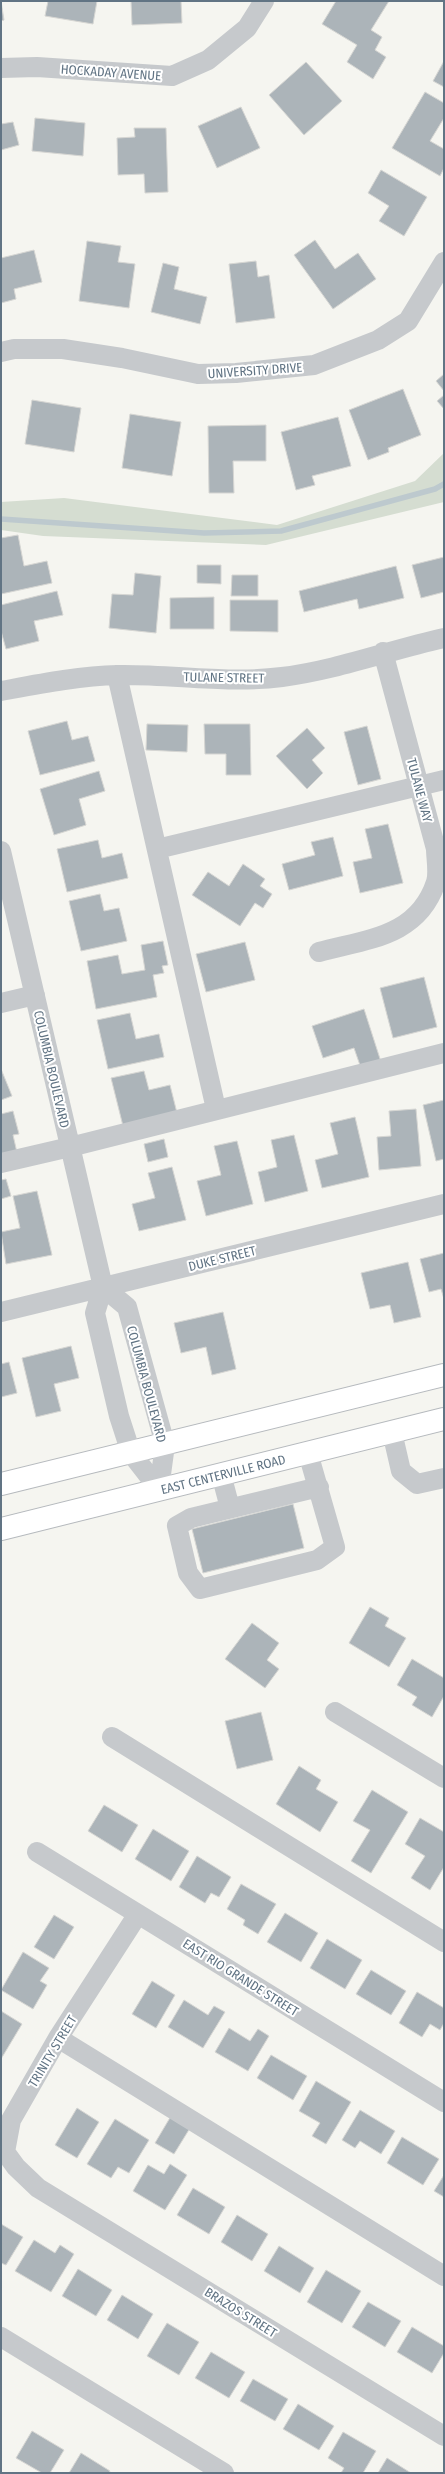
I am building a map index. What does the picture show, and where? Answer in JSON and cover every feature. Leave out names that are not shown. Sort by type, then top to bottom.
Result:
[{"type":"main road","points":[[1,1484],[164,1445],[444,1374]]},
{"type":"main road","name":"EAST CENTERVILLE ROAD","points":[[1,1528],[444,1419]]},
{"type":"street","name":"HOCKADAY AVENUE","points":[[1,68],[37,67],[172,76],[208,60],[247,28],[264,1]]},
{"type":"street","name":"UNIVERSITY DRIVE","points":[[1,352],[14,349],[63,349],[122,358],[198,374],[236,374],[314,365],[378,340],[408,321],[444,262]]},
{"type":"street","name":"TULANE STREET","points":[[1,691],[46,682],[117,675],[233,679],[281,677],[324,670],[383,652],[444,638]]},
{"type":"street","name":"TULANE WAY","points":[[318,952],[398,930],[419,914],[437,882],[436,849],[383,652]]},
{"type":"street","points":[[117,675],[216,1109]]},
{"type":"street","points":[[156,849],[444,780]]},
{"type":"street","name":"COLUMBIA BOULEVARD","points":[[1,851],[103,1287],[127,1307],[164,1445],[159,1489]]},
{"type":"street","points":[[1,1003],[34,995]]},
{"type":"street","points":[[1,1163],[444,1053]]},
{"type":"street","name":"DUKE STREET","points":[[1,1312],[444,1204]]},
{"type":"street","points":[[103,1287],[95,1313],[119,1416],[131,1453],[159,1489]]},
{"type":"street","points":[[392,1432],[400,1471],[417,1484],[444,1478]]},
{"type":"street","points":[[308,1453],[319,1487],[335,1547],[317,1560],[200,1589],[188,1572],[177,1526],[191,1518],[319,1487]]},
{"type":"street","points":[[221,1474],[230,1508]]},
{"type":"street","points":[[335,1712],[444,1778]]},
{"type":"street","points":[[112,1737],[444,1942]]},
{"type":"street","name":"EAST RIO GRANDE STREET","points":[[37,1852],[444,2102]]},
{"type":"street","name":"TRINITY STREET","points":[[38,2188],[16,2167],[5,2152],[11,2120],[58,2038],[138,1914]]},
{"type":"street","points":[[58,2038],[444,2276]]},
{"type":"street","name":"BRAZOS STREET","points":[[38,2188],[444,2436]]},
{"type":"street","points":[[1,2337],[224,2473]]},
{"type":"shaded area","points":[[444,453],[444,502],[266,545],[43,536],[1,530],[1,502],[64,498],[277,525],[415,481]]},
{"type":"building","points":[[1,1],[4,20],[1,21]]},
{"type":"building","points":[[48,1],[97,1],[93,24],[45,16]]},
{"type":"building","points":[[131,1],[181,1],[182,23],[132,25]]},
{"type":"building","points":[[336,1],[389,1],[371,30],[382,37],[375,50],[386,57],[373,79],[347,62],[357,45],[322,24]]},
{"type":"building","points":[[444,61],[444,87],[433,81]]},
{"type":"building","points":[[306,62],[342,101],[304,135],[269,95]]},
{"type":"building","points":[[425,92],[444,103],[444,118],[430,141],[444,149],[444,168],[440,176],[392,148]]},
{"type":"building","points":[[241,107],[260,148],[217,168],[198,126]]},
{"type":"building","points":[[35,118],[85,123],[83,156],[32,151]]},
{"type":"building","points":[[13,122],[19,145],[1,150],[1,124]]},
{"type":"building","points":[[134,128],[166,128],[168,192],[145,193],[144,174],[118,175],[117,138],[135,137]]},
{"type":"building","points":[[381,170],[427,197],[404,236],[379,221],[389,206],[368,193]]},
{"type":"building","points":[[315,240],[335,269],[358,253],[376,279],[333,309],[294,255]]},
{"type":"building","points":[[87,241],[121,246],[118,262],[135,264],[129,308],[79,301]]},
{"type":"building","points":[[34,250],[42,282],[14,289],[16,299],[1,303],[1,258]]},
{"type":"building","points":[[256,261],[258,277],[269,275],[275,318],[236,323],[229,264]]},
{"type":"building","points":[[163,263],[179,267],[174,289],[207,297],[200,324],[151,312]]},
{"type":"building","points":[[444,374],[444,391],[436,381]]},
{"type":"building","points":[[403,389],[421,435],[388,448],[389,452],[368,460],[349,410]]},
{"type":"building","points":[[444,395],[444,409],[437,401]]},
{"type":"building","points":[[32,400],[81,408],[74,452],[25,444]]},
{"type":"building","points":[[130,414],[181,422],[172,476],[122,468]]},
{"type":"building","points":[[338,417],[351,466],[312,476],[315,485],[296,490],[281,432]]},
{"type":"building","points":[[266,425],[266,461],[233,461],[234,493],[209,493],[208,426]]},
{"type":"building","points":[[18,535],[24,566],[47,561],[52,583],[1,594],[1,538]]},
{"type":"building","points":[[444,557],[444,592],[421,598],[412,565]]},
{"type":"building","points":[[197,565],[221,565],[221,584],[197,583]]},
{"type":"building","points":[[396,566],[404,598],[359,609],[357,599],[304,612],[299,591]]},
{"type":"building","points":[[135,573],[161,576],[156,633],[109,628],[112,594],[133,595]]},
{"type":"building","points":[[232,575],[258,575],[258,596],[231,596]]},
{"type":"building","points":[[57,591],[63,615],[34,621],[39,641],[6,649],[1,631],[1,605]]},
{"type":"building","points":[[214,597],[214,629],[170,629],[170,598]]},
{"type":"building","points":[[230,600],[278,600],[278,632],[230,631]]},
{"type":"building","points":[[67,721],[72,740],[88,736],[95,761],[40,775],[28,731]]},
{"type":"building","points":[[147,724],[188,725],[187,752],[146,750]]},
{"type":"building","points":[[204,724],[250,724],[251,775],[226,775],[226,754],[205,754]]},
{"type":"building","points":[[367,726],[381,779],[358,785],[344,732]]},
{"type":"building","points":[[307,728],[325,748],[312,760],[323,773],[307,789],[276,756]]},
{"type":"building","points":[[99,771],[105,791],[79,799],[86,825],[54,835],[40,789]]},
{"type":"building","points":[[388,824],[403,883],[360,893],[353,862],[372,858],[365,829]]},
{"type":"building","points":[[333,837],[343,876],[289,890],[282,864],[315,855],[311,842]]},
{"type":"building","points":[[98,840],[102,858],[122,853],[128,878],[67,892],[57,849]]},
{"type":"building","points":[[243,864],[265,879],[260,886],[272,894],[263,908],[255,903],[240,926],[192,895],[208,872],[229,886]]},
{"type":"building","points":[[100,894],[104,911],[119,908],[127,941],[81,951],[69,901]]},
{"type":"building","points":[[163,941],[168,965],[162,966],[164,973],[153,975],[157,997],[96,1009],[87,961],[118,955],[122,974],[145,970],[141,945]]},
{"type":"building","points":[[245,942],[255,980],[206,992],[196,954]]},
{"type":"building","points":[[424,977],[437,1027],[393,1038],[380,988]]},
{"type":"building","points":[[364,1009],[382,1065],[362,1071],[354,1048],[323,1058],[312,1026]]},
{"type":"building","points":[[130,1013],[136,1039],[159,1034],[164,1057],[108,1069],[97,1020]]},
{"type":"building","points":[[1,1069],[12,1096],[1,1100]]},
{"type":"building","points":[[144,1071],[149,1090],[170,1085],[177,1113],[123,1126],[111,1078]]},
{"type":"building","points":[[444,1100],[444,1159],[436,1161],[423,1105]]},
{"type":"building","points":[[416,1109],[421,1166],[379,1170],[377,1137],[391,1136],[389,1111]]},
{"type":"building","points":[[13,1111],[19,1134],[13,1135],[18,1157],[1,1161],[1,1114]]},
{"type":"building","points":[[355,1117],[369,1177],[322,1188],[315,1160],[338,1154],[330,1123]]},
{"type":"building","points":[[294,1135],[308,1191],[265,1202],[258,1172],[277,1167],[271,1140]]},
{"type":"building","points":[[164,1139],[168,1157],[148,1162],[144,1144]]},
{"type":"building","points":[[237,1141],[253,1204],[206,1216],[197,1181],[221,1175],[214,1146]]},
{"type":"building","points":[[172,1167],[186,1220],[139,1231],[132,1204],[155,1198],[148,1173]]},
{"type":"building","points":[[6,1179],[11,1196],[1,1199],[1,1180]]},
{"type":"building","points":[[37,1191],[52,1255],[6,1264],[1,1232],[20,1228],[13,1196]]},
{"type":"building","points":[[444,1253],[444,1299],[441,1289],[429,1292],[420,1259]]},
{"type":"building","points":[[408,1262],[421,1317],[394,1323],[390,1305],[370,1309],[361,1273]]},
{"type":"building","points":[[223,1312],[236,1369],[212,1375],[206,1347],[181,1353],[174,1323]]},
{"type":"building","points":[[71,1346],[79,1378],[54,1384],[61,1411],[36,1417],[22,1358]]},
{"type":"building","points":[[9,1362],[17,1393],[1,1397],[1,1364]]},
{"type":"building","points":[[293,1504],[304,1548],[203,1573],[192,1529]]},
{"type":"building","points":[[370,1607],[389,1618],[385,1626],[406,1638],[389,1667],[349,1643]]},
{"type":"building","points":[[252,1623],[279,1643],[267,1660],[279,1669],[265,1688],[225,1659]]},
{"type":"building","points":[[412,1659],[444,1678],[444,1696],[432,1717],[412,1705],[417,1697],[397,1685]]},
{"type":"building","points":[[261,1712],[273,1760],[237,1769],[225,1721]]},
{"type":"building","points":[[299,1766],[321,1780],[316,1789],[338,1802],[320,1832],[276,1804]]},
{"type":"building","points":[[372,1790],[408,1812],[371,1873],[351,1861],[370,1830],[353,1821]]},
{"type":"building","points":[[104,1805],[138,1825],[122,1852],[88,1831]]},
{"type":"building","points":[[420,1818],[444,1832],[444,1867],[430,1890],[411,1878],[425,1856],[405,1844]]},
{"type":"building","points":[[153,1829],[189,1851],[171,1881],[135,1859]]},
{"type":"building","points":[[197,1856],[231,1877],[219,1897],[211,1893],[205,1903],[179,1887]]},
{"type":"building","points":[[241,1884],[276,1904],[258,1934],[243,1925],[245,1920],[227,1909]]},
{"type":"building","points":[[285,1913],[318,1933],[301,1962],[267,1942]]},
{"type":"building","points":[[54,1915],[74,1927],[54,1959],[34,1947]]},
{"type":"building","points":[[327,1939],[362,1960],[345,1989],[310,1968]]},
{"type":"building","points":[[23,1952],[49,1968],[40,1981],[47,1985],[33,2009],[1,1990]]},
{"type":"building","points":[[371,1970],[406,1991],[391,2015],[356,1994]]},
{"type":"building","points":[[152,1981],[175,1995],[156,2028],[132,2014]]},
{"type":"building","points":[[417,1992],[444,2008],[444,2023],[440,2030],[430,2024],[422,2037],[399,2023]]},
{"type":"building","points":[[184,2000],[208,2015],[214,2006],[225,2012],[203,2048],[168,2027]]},
{"type":"building","points":[[1,2011],[22,2024],[1,2059]]},
{"type":"building","points":[[229,2028],[250,2041],[258,2029],[269,2036],[248,2071],[215,2052]]},
{"type":"building","points":[[271,2055],[307,2076],[293,2100],[257,2078]]},
{"type":"building","points":[[316,2081],[351,2102],[326,2144],[312,2136],[320,2123],[299,2111]]},
{"type":"building","points":[[77,2108],[99,2122],[77,2158],[55,2145]]},
{"type":"building","points":[[360,2110],[395,2131],[381,2154],[360,2141],[355,2148],[342,2140]]},
{"type":"building","points":[[171,2116],[190,2128],[174,2154],[155,2143]]},
{"type":"building","points":[[115,2119],[149,2140],[129,2173],[118,2167],[111,2178],[87,2164]]},
{"type":"building","points":[[402,2137],[439,2159],[423,2185],[387,2163]]},
{"type":"building","points":[[170,2164],[187,2175],[165,2210],[133,2191],[148,2165],[164,2174]]},
{"type":"building","points":[[444,2175],[444,2197],[434,2191]]},
{"type":"building","points":[[193,2188],[225,2207],[209,2234],[177,2215]]},
{"type":"building","points":[[237,2215],[268,2234],[252,2261],[221,2242]]},
{"type":"building","points":[[1,2224],[23,2237],[6,2265],[1,2263]]},
{"type":"building","points":[[34,2240],[55,2253],[60,2245],[74,2254],[51,2292],[15,2271]]},
{"type":"building","points":[[279,2246],[314,2268],[300,2293],[264,2271]]},
{"type":"building","points":[[78,2269],[112,2290],[96,2316],[62,2296]]},
{"type":"building","points":[[326,2270],[361,2291],[342,2323],[307,2302]]},
{"type":"building","points":[[122,2295],[153,2314],[138,2339],[107,2320]]},
{"type":"building","points":[[368,2302],[401,2321],[385,2347],[352,2327]]},
{"type":"building","points":[[167,2323],[199,2342],[179,2375],[147,2356]]},
{"type":"building","points":[[412,2327],[444,2346],[444,2353],[432,2373],[397,2352]]},
{"type":"building","points":[[211,2352],[245,2372],[229,2398],[195,2378]]},
{"type":"building","points":[[253,2379],[288,2399],[275,2421],[240,2401]]},
{"type":"building","points":[[298,2404],[334,2426],[319,2450],[283,2429]]},
{"type":"building","points":[[32,2431],[64,2450],[50,2473],[42,2473],[16,2458]]},
{"type":"building","points":[[343,2432],[376,2451],[363,2473],[341,2473],[344,2468],[328,2458]]},
{"type":"building","points":[[81,2453],[110,2471],[109,2473],[69,2473]]},
{"type":"building","points":[[387,2458],[411,2473],[378,2473]]},
{"type":"waterway","points":[[1,519],[204,533],[281,531],[435,489],[444,484]]}]
